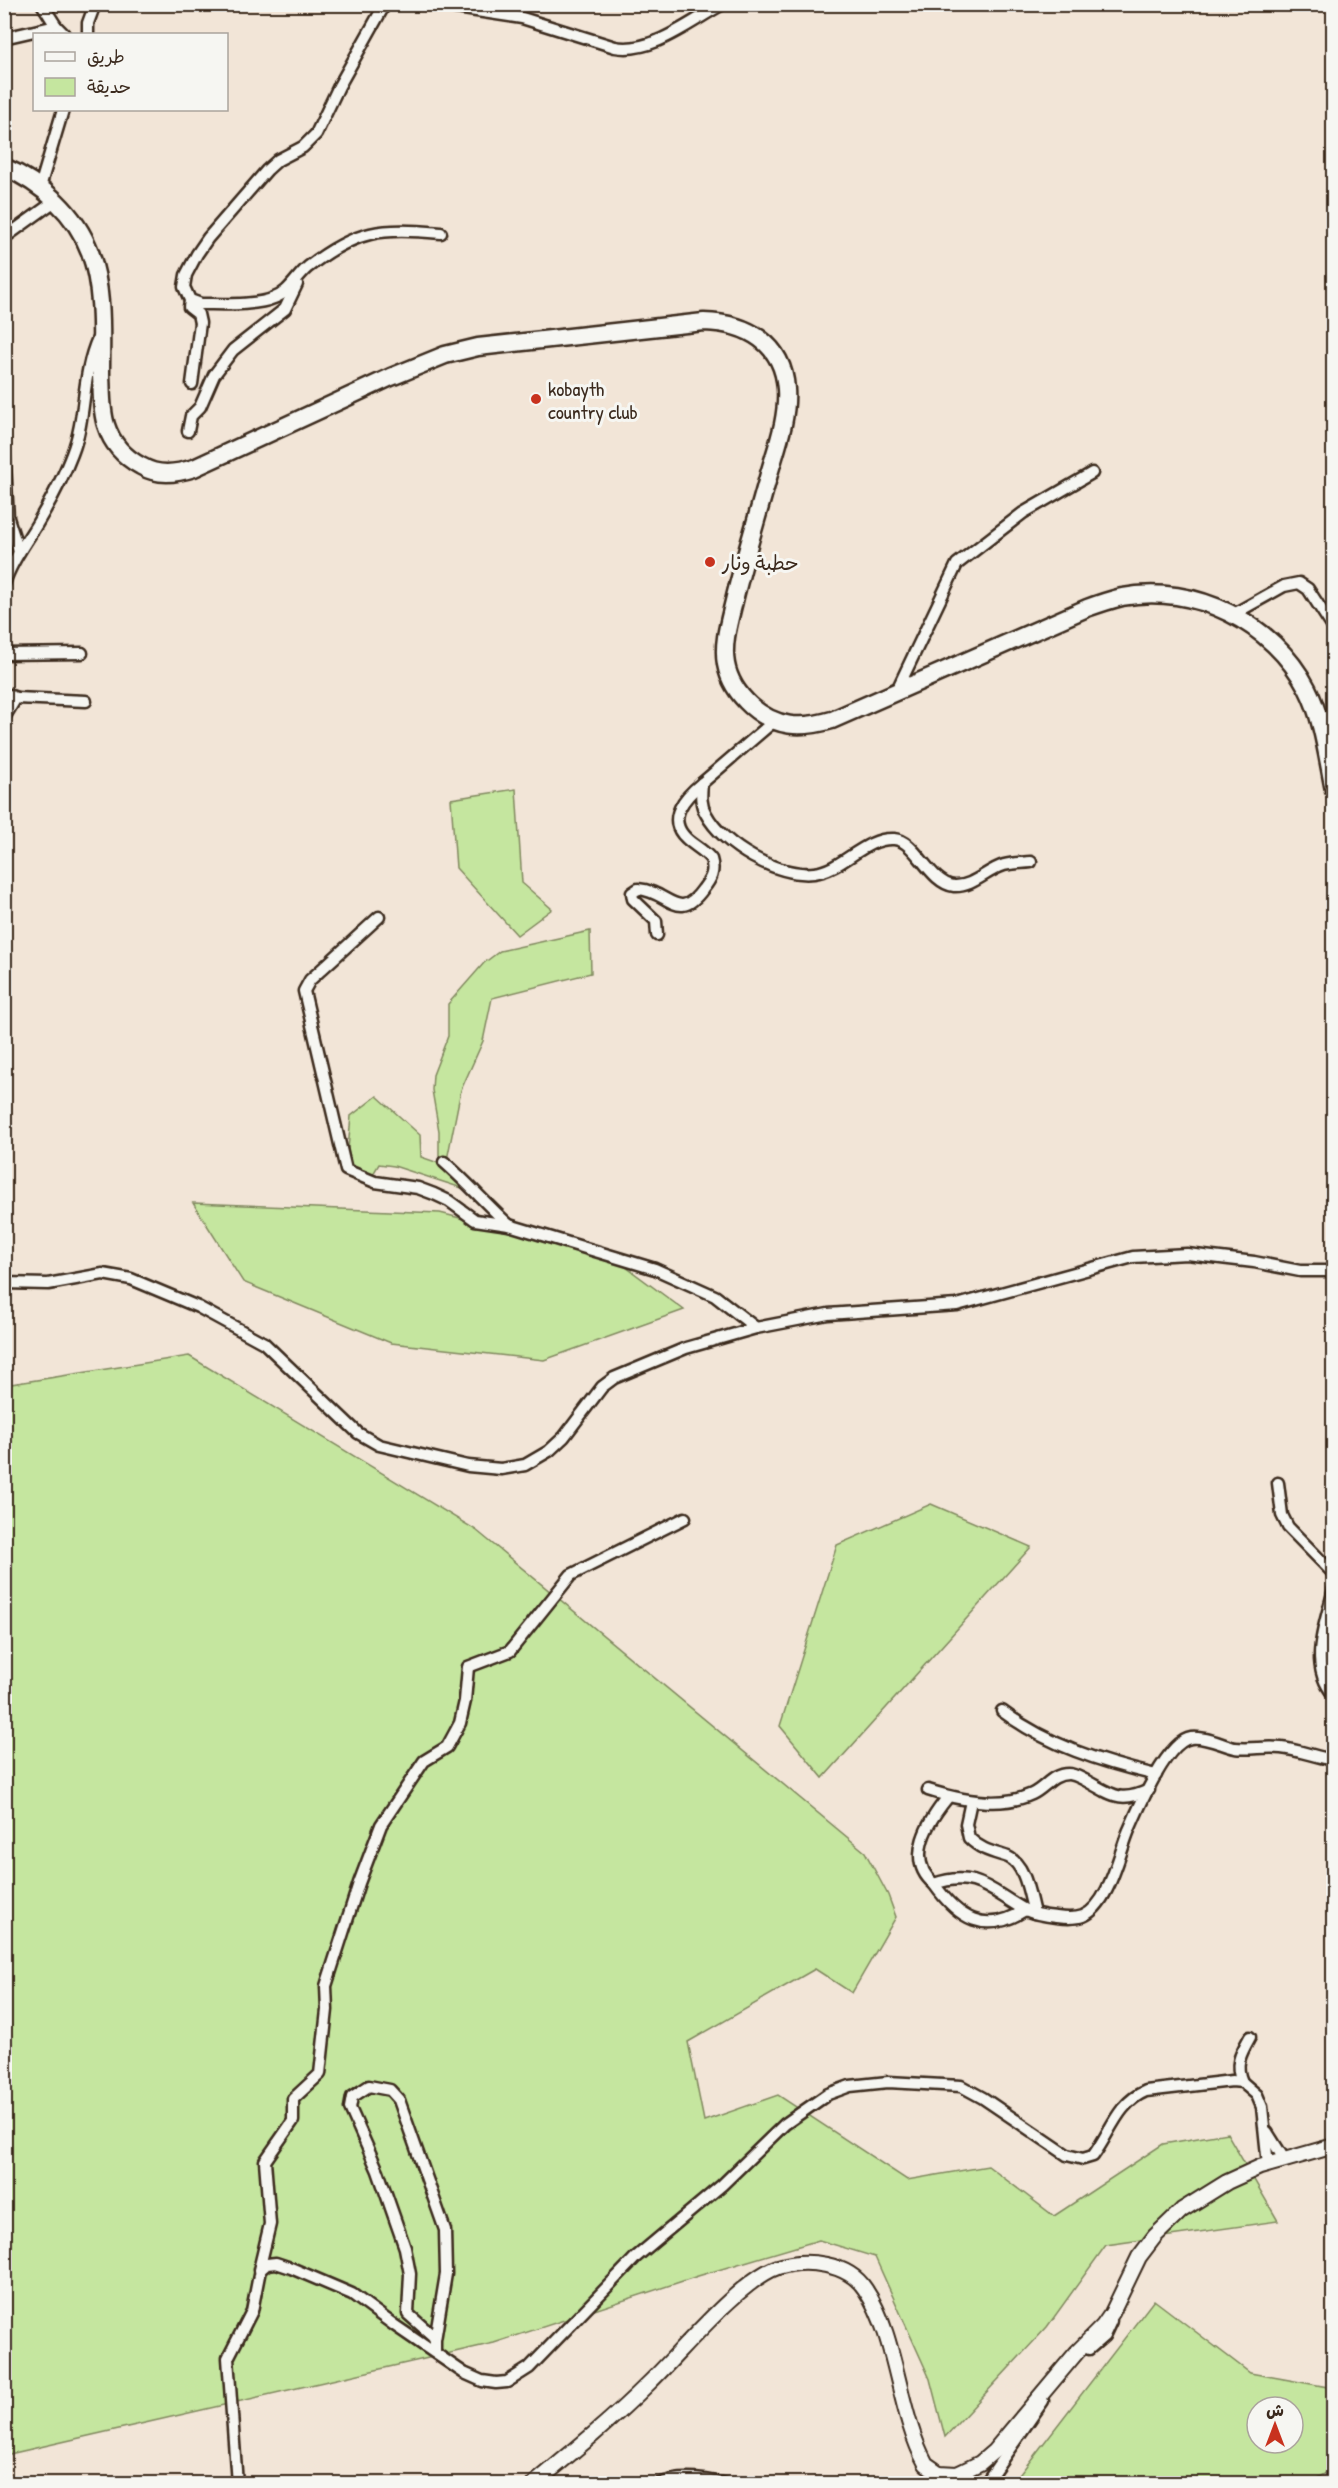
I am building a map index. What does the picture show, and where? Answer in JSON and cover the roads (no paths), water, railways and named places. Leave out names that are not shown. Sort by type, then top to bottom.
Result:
[{"type":"main road","points":[[4,167],[40,188],[55,201],[76,225],[91,254],[97,282],[103,411],[111,437],[118,449],[147,469],[170,474],[194,468],[412,367],[463,350],[704,322],[735,325],[760,338],[777,360],[783,374],[786,401],[782,429],[738,584],[725,649],[730,679],[737,691],[759,713],[773,722],[796,727],[814,725],[832,720],[1087,609],[1121,598],[1154,595],[1186,598],[1232,615],[1255,629],[1275,645],[1292,665],[1308,689],[1319,719],[1334,790]]},
{"type":"street","points":[[38,33],[60,30],[42,4]]},
{"type":"street","points":[[88,33],[88,23],[95,4]]},
{"type":"street","points":[[192,384],[200,323],[198,314],[189,307],[190,300],[185,292],[184,282],[189,268],[202,246],[267,170],[278,160],[303,147],[316,134],[335,93],[385,4]]},
{"type":"street","points":[[430,4],[522,18],[630,49],[654,42],[723,4]]},
{"type":"street","points":[[8,37],[33,34]]},
{"type":"street","points":[[40,188],[63,111]]},
{"type":"street","points":[[4,238],[55,201]]},
{"type":"street","points":[[190,300],[208,304],[271,300],[285,292],[304,271],[341,244],[368,233],[392,230],[441,233]]},
{"type":"street","points":[[188,431],[191,416],[200,407],[214,375],[233,350],[285,309],[304,271]]},
{"type":"street","points":[[4,584],[19,552],[44,512],[79,435],[87,368],[100,333]]},
{"type":"street","points":[[4,446],[8,518],[19,552]]},
{"type":"street","points":[[897,690],[957,564],[1023,513],[1092,473]]},
{"type":"street","points":[[1232,615],[1294,583],[1302,584],[1308,589],[1334,629]]},
{"type":"street","points":[[4,654],[82,653]]},
{"type":"street","points":[[4,693],[16,698],[86,700]]},
{"type":"street","points":[[4,718],[16,698]]},
{"type":"street","points":[[657,936],[656,921],[633,899],[632,892],[638,889],[650,890],[679,905],[688,906],[693,903],[712,877],[711,859],[685,837],[680,828],[678,817],[683,800],[773,722]]},
{"type":"street","points":[[702,783],[702,803],[713,824],[742,851],[780,868],[800,873],[829,869],[865,848],[894,839],[905,843],[941,880],[954,886],[974,881],[1004,865],[1031,862]]},
{"type":"street","points":[[380,917],[310,980],[304,991],[346,1170],[375,1182],[418,1188],[434,1194],[449,1201],[475,1220],[509,1225],[655,1269],[715,1296],[756,1328]]},
{"type":"street","points":[[444,1162],[509,1225]]},
{"type":"street","points":[[4,1283],[48,1284],[103,1274],[131,1279],[198,1307],[264,1343],[358,1432],[379,1445],[400,1452],[489,1468],[512,1468],[525,1465],[549,1451],[569,1431],[602,1387],[614,1378],[686,1348],[756,1328],[828,1314],[957,1305],[1132,1257],[1188,1254],[1245,1260],[1300,1272],[1334,1271]]},
{"type":"street","points":[[1278,1484],[1282,1515],[1288,1527],[1334,1574]]},
{"type":"street","points":[[237,2484],[228,2358],[252,2311],[270,2224],[265,2161],[292,2121],[293,2099],[320,2074],[327,2010],[326,1986],[381,1825],[424,1761],[447,1747],[460,1723],[465,1701],[468,1667],[510,1651],[571,1575],[686,1518]]},
{"type":"street","points":[[1334,1588],[1319,1649],[1319,1662],[1325,1684],[1334,1695]]},
{"type":"street","points":[[1002,1711],[1025,1728],[1050,1742],[1113,1765],[1156,1775]]},
{"type":"street","points":[[933,1884],[954,1879],[975,1881],[1029,1911],[1072,1918],[1081,1917],[1095,1907],[1109,1882],[1129,1830],[1156,1775],[1174,1750],[1190,1738],[1238,1748],[1281,1748],[1334,1760]]},
{"type":"street","points":[[928,1790],[948,1797],[971,1801],[1024,1797],[1035,1793],[1054,1778],[1069,1774],[1114,1796],[1124,1798],[1149,1790]]},
{"type":"street","points":[[948,1797],[928,1826],[920,1850],[923,1872],[957,1912],[979,1921],[994,1923],[1029,1911]]},
{"type":"street","points":[[971,1801],[966,1824],[969,1838],[985,1850],[1007,1857],[1018,1864],[1023,1876],[1029,1911]]},
{"type":"street","points":[[1250,2037],[1237,2066],[1242,2082],[1257,2095],[1262,2107],[1268,2165]]},
{"type":"street","points":[[435,2346],[446,2274],[445,2230],[399,2100],[390,2090],[369,2086],[352,2097],[350,2108],[378,2171],[405,2248],[410,2274],[408,2314],[435,2346],[464,2373],[488,2383],[507,2382],[521,2375],[636,2257],[722,2185],[784,2124],[818,2099],[850,2086],[888,2082],[962,2086],[1067,2155],[1083,2159],[1093,2156],[1115,2119],[1127,2102],[1135,2096],[1159,2090],[1232,2081],[1242,2082]]},
{"type":"street","points":[[1266,2129],[1284,2159]]},
{"type":"street","points":[[534,2484],[618,2412],[757,2278],[777,2267],[798,2263],[817,2263],[839,2269],[854,2277],[865,2288],[888,2345],[904,2408],[920,2452],[933,2470],[947,2475],[968,2470],[994,2451],[1077,2352],[1103,2326],[1112,2313],[1139,2257],[1166,2224],[1182,2210],[1227,2182],[1284,2159],[1334,2146]]},
{"type":"street","points":[[259,2273],[264,2265],[276,2263],[337,2285],[362,2300],[394,2325],[435,2346]]},
{"type":"street","points":[[984,2484],[1055,2384],[1104,2336],[1112,2313]]},
{"type":"street","points":[[659,2484],[675,2479],[725,2484]]},
{"type":"place","name":"kobayth country club","points":[[536,399]]},
{"type":"place","name":"حطبة ونار","points":[[710,562]]}]
